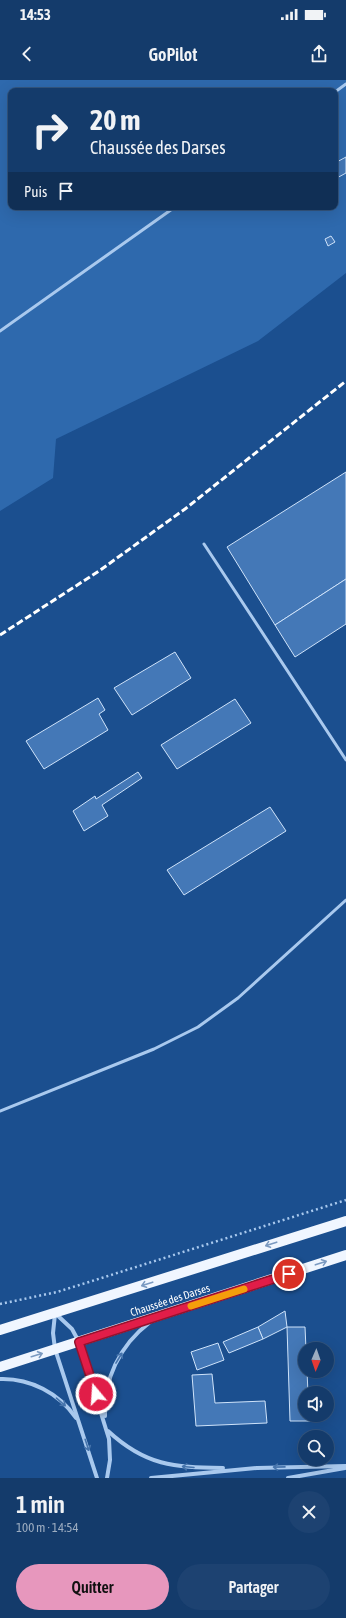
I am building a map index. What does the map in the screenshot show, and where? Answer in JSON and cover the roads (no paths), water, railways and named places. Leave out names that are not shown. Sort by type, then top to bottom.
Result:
[{"type":"main road","name":"Chaussée des Darses","points":[[0,1330],[346,1221]]},
{"type":"main road","name":"Chaussée des Darses","points":[[0,1367],[346,1255]]},
{"type":"street","points":[[55,1313],[72,1329],[79,1342],[105,1422],[110,1450],[107,1478]]},
{"type":"street","points":[[55,1313],[53,1333],[55,1349],[97,1478]]},
{"type":"street","points":[[105,1422],[105,1397],[109,1377],[134,1337],[142,1328],[156,1317]]},
{"type":"street","points":[[0,1379],[20,1380],[40,1386],[60,1400],[79,1422]]},
{"type":"street","points":[[107,1430],[126,1447],[145,1458],[157,1462],[196,1468],[241,1469],[346,1467]]},
{"type":"street","points":[[288,1478],[346,1467]]},
{"type":"street","points":[[151,1478],[241,1469]]},
{"type":"lane","points":[[0,331],[170,210]]},
{"type":"lane","points":[[204,544],[346,760]]},
{"type":"lane","points":[[0,1111],[154,1048],[198,1026],[238,998],[346,900]]},
{"type":"railway","points":[[0,635],[99,571],[185,509],[346,381]]}]
